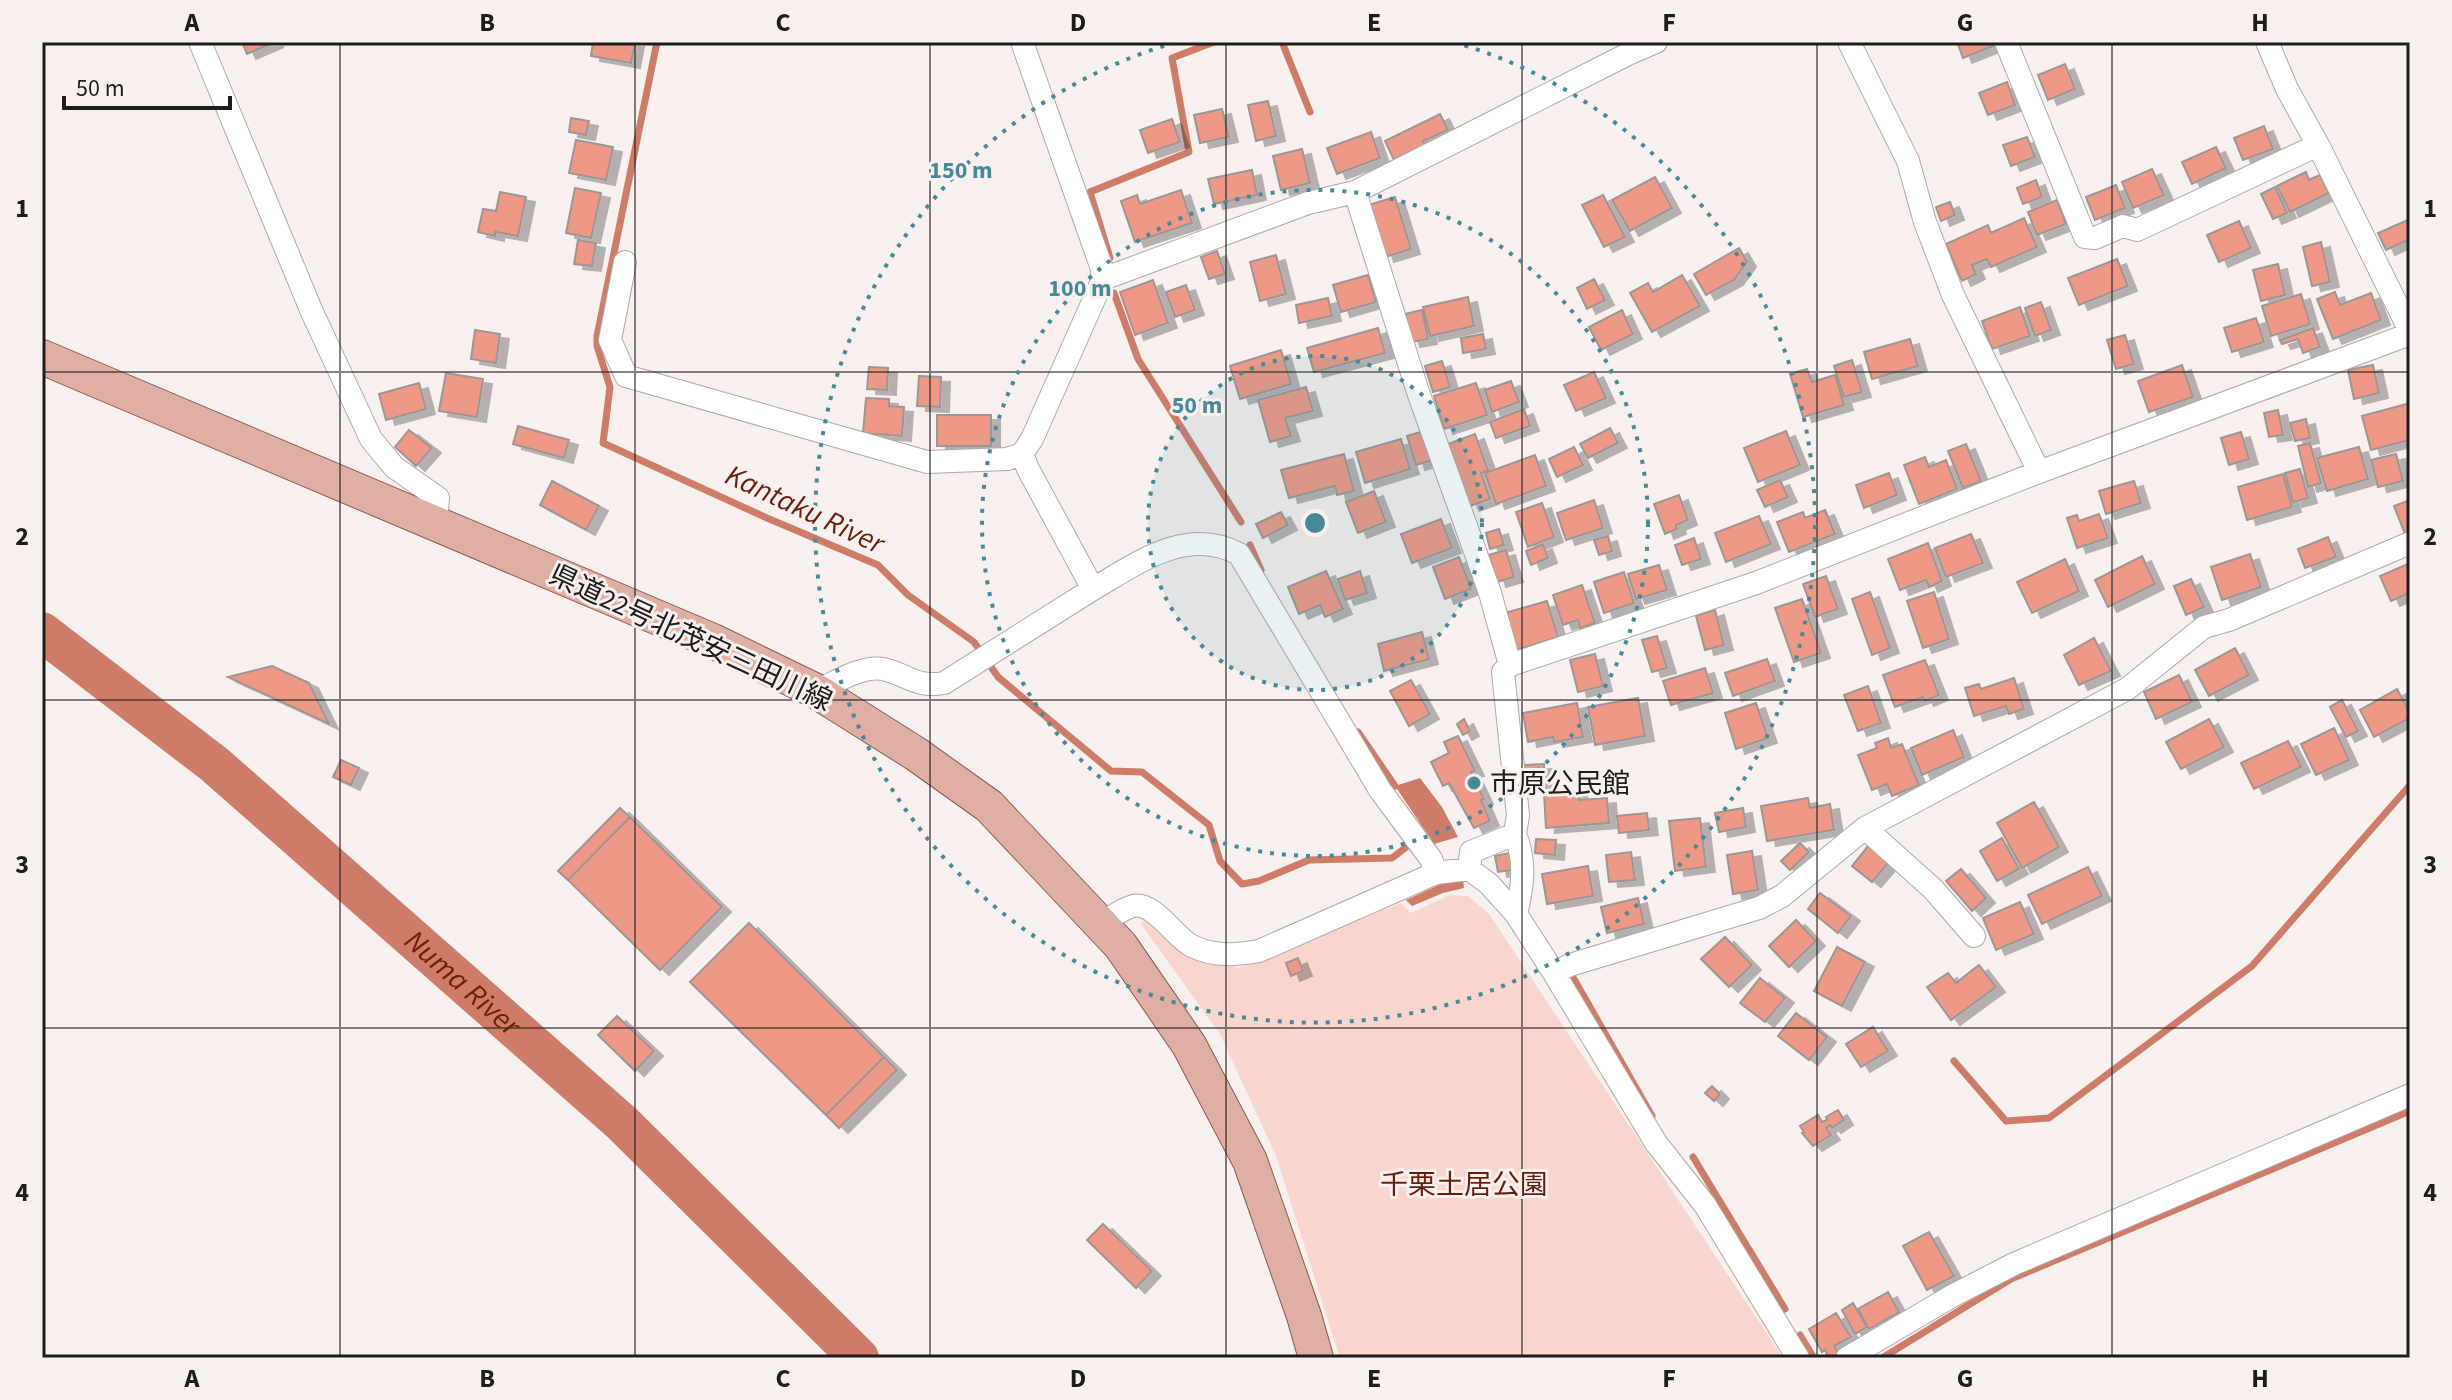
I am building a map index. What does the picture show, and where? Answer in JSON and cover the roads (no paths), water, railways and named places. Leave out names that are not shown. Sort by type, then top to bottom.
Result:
[{"type":"main road","name":"県道22号北茂安三田川線","points":[[42,357],[713,641],[816,691],[916,754],[989,806],[1121,946],[1189,1045],[1250,1161],[1316,1358]]},
{"type":"street","points":[[200,42],[312,312],[371,439],[394,467],[438,498],[436,524]]},
{"type":"street","points":[[625,262],[610,340],[626,376],[927,462],[1007,459],[1022,454],[1039,424],[1103,279],[1022,42]]},
{"type":"street","points":[[1103,279],[1308,203],[1355,192],[1626,48],[1656,42]]},
{"type":"street","points":[[1849,42],[1908,161],[1925,222],[1953,295],[2039,472]]},
{"type":"street","points":[[2006,42],[2085,237],[2095,238],[2123,226],[2137,230],[2318,145]]},
{"type":"street","points":[[1516,914],[1523,886],[1521,848],[1515,834],[1518,815],[1503,672],[1510,665],[1756,583],[2039,472],[2410,333],[2318,145],[2287,89],[2267,42]]},
{"type":"street","points":[[1355,192],[1418,392],[1490,593],[1510,665]]},
{"type":"street","points":[[1022,454],[1093,589]]},
{"type":"street","points":[[1554,973],[1570,965],[1759,908],[1782,896],[1865,828],[2127,689],[2204,627],[2229,620],[2410,543]]},
{"type":"street","points":[[816,691],[867,669],[882,669],[927,686],[944,683],[1157,551],[1185,544],[1226,547],[1239,554],[1380,790],[1431,859],[1436,873]]},
{"type":"street","points":[[1865,828],[1933,889],[1974,936]]},
{"type":"street","points":[[1469,869],[1471,852],[1515,834]]},
{"type":"street","points":[[1100,924],[1134,906],[1148,908],[1189,945],[1216,954],[1239,955],[1259,951],[1436,873],[1469,869],[1489,884],[1516,914],[1656,1143],[1705,1205],[1798,1358]]},
{"type":"street","points":[[1847,1358],[1952,1296],[2014,1264],[2410,1095]]},
{"type":"waterway","name":"Kantaku River","points":[[657,42],[597,336],[597,346],[610,387],[603,443],[878,565],[908,595],[974,642],[998,677],[1111,771],[1142,772],[1209,825],[1220,861],[1242,884],[1259,881],[1309,860],[1392,858],[1409,845]]},
{"type":"waterway","points":[[1110,258],[1090,192],[1189,152],[1172,58],[1214,42]]},
{"type":"waterway","points":[[1282,42],[1310,112]]},
{"type":"waterway","points":[[1114,293],[1138,359],[1241,522]]},
{"type":"waterway","points":[[1250,545],[1261,570]]},
{"type":"waterway","name":"Numa River","points":[[42,632],[214,764],[622,1123],[859,1358]]},
{"type":"waterway","points":[[1358,732],[1395,786]]},
{"type":"waterway","points":[[1954,1061],[2006,1121],[2049,1118],[2252,966],[2410,785]]},
{"type":"waterway","points":[[1574,979],[1652,1116]]},
{"type":"waterway","points":[[1882,1358],[2011,1279],[2410,1111]]},
{"type":"waterway","points":[[1693,1157],[1785,1309]]},
{"type":"waterway","points":[[1800,1335],[1814,1358]]},
{"type":"place","name":"市原公民館","points":[[1474,783]]},
{"type":"park label","name":"千栗土居公園","points":[[1464,1184]]}]
